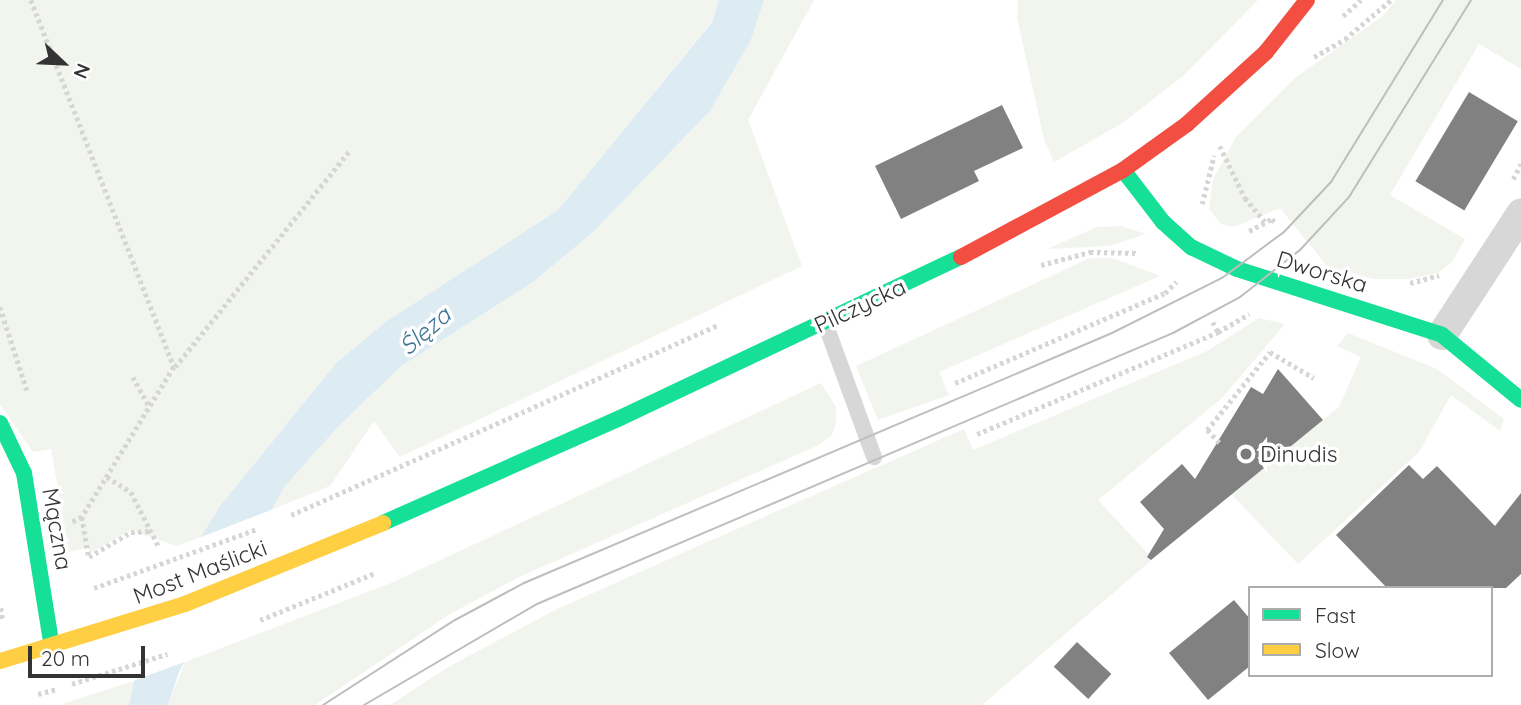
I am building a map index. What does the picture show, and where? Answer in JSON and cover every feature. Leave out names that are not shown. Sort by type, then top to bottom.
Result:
[{"type":"street","name":"Pilczycka","points":[[360,533],[825,323],[1016,231],[1123,170],[1236,82],[1307,0]]},
{"type":"street","name":"Dworska","points":[[1123,170],[1176,237],[1213,258],[1442,335],[1521,400]]},
{"type":"street","points":[[1442,335],[1521,214]]},
{"type":"street","name":"Mączna","points":[[0,423],[24,473],[52,648]]},
{"type":"street","name":"Most Maślicki","points":[[52,648],[242,583],[360,533]]},
{"type":"street","points":[[0,661],[52,648]]},
{"type":"lane","points":[[825,323],[874,457]]},
{"type":"path","points":[[31,0],[174,367]]},
{"type":"path","points":[[1199,218],[1219,142],[1245,198],[1265,222]]},
{"type":"path","points":[[57,529],[82,517],[174,367],[349,151]]},
{"type":"path","points":[[1030,270],[1090,252],[1150,253]]},
{"type":"path","points":[[955,383],[1165,293],[1184,275]]},
{"type":"path","points":[[278,520],[392,472],[724,322]]},
{"type":"path","points":[[977,434],[1218,332]]},
{"type":"path","points":[[1219,443],[1207,430],[1270,352],[1314,378]]},
{"type":"path","points":[[133,377],[150,408]]},
{"type":"path","points":[[107,477],[131,492],[159,547]]},
{"type":"path","points":[[82,517],[89,557],[131,533],[152,531]]},
{"type":"path","points":[[86,590],[266,526]]},
{"type":"shaded area","points":[[0,0],[719,0],[712,21],[558,210],[387,321],[337,362],[220,506],[201,537],[177,546],[130,530],[92,552],[87,548],[69,552],[51,449],[33,452],[0,404]]},
{"type":"shaded area","points":[[764,0],[814,0],[748,120],[802,266],[400,457],[374,421],[330,486],[271,510],[285,486],[337,428],[400,367],[533,282],[591,234],[710,111],[751,40]]},
{"type":"shaded area","points":[[1018,0],[1258,0],[1183,76],[1121,124],[1054,162],[1044,139],[1017,18]]},
{"type":"shaded area","points":[[1396,0],[1521,0],[1521,69],[1479,44],[1390,195],[1465,239],[1452,262],[1438,273],[1409,279],[1373,279],[1327,266],[1280,208],[1233,227],[1221,224],[1209,209],[1213,179],[1236,137],[1295,78],[1384,15]]},
{"type":"shaded area","points":[[1121,226],[1146,234],[1109,246],[1047,249],[1097,227]]},
{"type":"shaded area","points":[[1090,258],[1112,258],[1160,276],[939,372],[949,395],[878,420],[856,366]]},
{"type":"shaded area","points":[[1259,318],[1285,324],[1222,398],[1098,500],[1153,559],[982,705],[390,705],[450,666],[555,610],[707,542],[964,429],[973,450],[1207,351]]},
{"type":"shaded area","points":[[1348,333],[1437,369],[1504,419],[1500,431],[1451,395],[1419,452],[1298,564],[1231,494],[1339,407],[1361,357],[1337,346]]},
{"type":"shaded area","points":[[821,383],[836,407],[836,422],[832,435],[819,445],[519,577],[450,614],[315,705],[168,705],[185,662],[391,583]]},
{"type":"shaded area","points":[[134,681],[129,705],[64,705],[65,703]]},
{"type":"water","name":"Ślęza","points":[[719,0],[764,0],[751,40],[710,111],[591,234],[533,282],[400,367],[337,428],[285,486],[179,672],[168,705],[129,705],[134,681],[169,589],[220,506],[337,362],[387,321],[558,210],[712,22]]},
{"type":"pier","points":[[276,508],[190,660],[130,682],[166,588],[196,539]]},
{"type":"building","points":[[1469,92],[1518,121],[1464,211],[1415,181]]},
{"type":"building","points":[[1002,105],[1023,148],[974,171],[979,181],[901,219],[875,166]]},
{"type":"building","name":"Dinudis","points":[[1278,369],[1323,420],[1151,560],[1147,557],[1164,529],[1140,502],[1182,464],[1195,479],[1251,387],[1263,394]]},
{"type":"building","points":[[1409,465],[1423,479],[1437,466],[1495,526],[1521,493],[1521,574],[1506,588],[1385,586],[1336,535]]},
{"type":"building","points":[[1234,600],[1248,617],[1248,668],[1208,700],[1169,653]]},
{"type":"building","points":[[1077,642],[1111,674],[1088,699],[1054,667]]},
{"type":"tram line","points":[[323,705],[455,620],[524,583],[1112,333],[1222,278],[1284,232],[1331,182],[1443,0]]},
{"type":"tram line","points":[[364,705],[537,604],[1173,333],[1240,297],[1300,250],[1349,197],[1471,0]]},
{"type":"traffic: fast","points":[[1123,170],[1163,222],[1191,247],[1237,269],[1442,335],[1521,400]]},
{"type":"traffic: fast","points":[[383,523],[620,418],[961,257]]},
{"type":"traffic: fast","points":[[0,423],[24,473],[52,648]]},
{"type":"traffic: slow","points":[[0,661],[185,604],[383,523]]},
{"type":"traffic: jam","points":[[961,257],[1123,170],[1187,124],[1266,52],[1307,0]]},
{"type":"place","name":"Dinudis","points":[[1246,454]]}]
